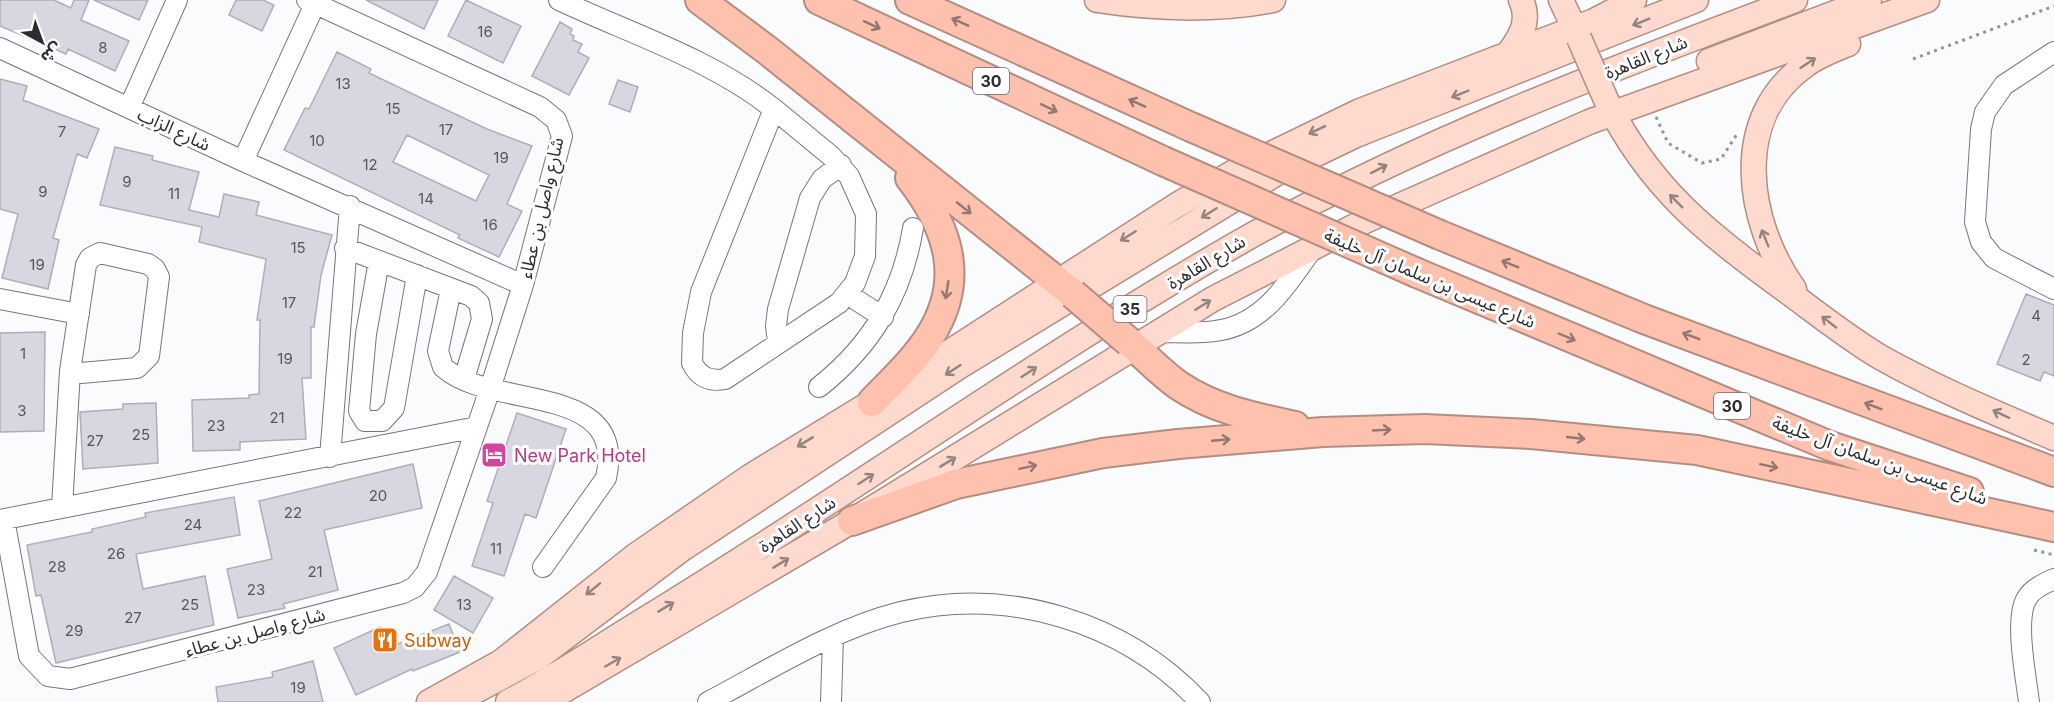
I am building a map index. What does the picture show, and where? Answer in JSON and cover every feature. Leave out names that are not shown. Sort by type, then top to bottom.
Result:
[{"type":"highway","points":[[700,0],[1065,287],[1176,384],[1217,406],[1238,414],[1323,432]]},
{"type":"highway","name":"شارع عيسى بن سلمان آل خليفة","points":[[819,0],[1163,161],[1417,273],[1830,446],[2054,521]]},
{"type":"highway","name":"30","points":[[910,0],[1191,127],[1440,235],[1644,319],[2054,472]]},
{"type":"highway","points":[[872,402],[919,351],[939,321],[948,285],[947,248],[936,214],[885,146]]},
{"type":"highway","points":[[852,521],[956,484],[1065,459],[1178,444],[1323,432],[1399,429],[1478,430],[1697,450],[2054,527]]},
{"type":"main road","points":[[1098,0],[1189,8],[1232,6],[1273,0]]},
{"type":"main road","points":[[1508,54],[1524,28],[1526,12],[1521,0]]},
{"type":"main road","points":[[1561,0],[1610,108],[1645,168],[1670,195],[1723,244],[1881,357],[2054,438]]},
{"type":"main road","points":[[429,702],[501,662],[635,556],[751,476],[1065,287],[1187,200],[1297,139],[1370,106],[1508,54],[1577,33],[1594,21],[1634,0]]},
{"type":"main road","name":"شارع القاهرة","points":[[455,702],[539,657],[682,549],[960,366],[1276,173],[1356,135],[1696,0]]},
{"type":"main road","name":"شارع القاهرة","points":[[508,702],[712,579],[1062,351],[1250,236],[1389,164],[1671,47],[1795,0]]},
{"type":"main road","points":[[1666,93],[1691,72],[1719,56],[1869,0]]},
{"type":"main road","points":[[544,702],[852,521],[1132,345],[1160,332],[1233,288],[1314,246],[1610,108],[1666,93],[1927,0]]},
{"type":"main road","points":[[1807,305],[1775,260],[1756,211],[1753,163],[1760,132],[1776,94],[1805,65],[1885,29],[1935,0]]},
{"type":"street","points":[[129,108],[177,0]]},
{"type":"street","points":[[559,0],[728,76],[774,109],[841,165],[862,201],[867,228],[861,270],[847,294],[830,311],[778,342],[725,379],[717,380],[701,376],[692,363],[693,333],[705,282],[774,109]]},
{"type":"street","points":[[243,161],[311,2]]},
{"type":"street","name":"شارع واصل بن عطاء","points":[[2,520],[29,657],[48,676],[70,680],[403,593],[415,587],[427,572],[523,285],[562,136],[556,120],[540,107],[311,2]]},
{"type":"street","name":"شارع الزاب","points":[[0,48],[243,161],[350,206],[523,285]]},
{"type":"street","points":[[2054,52],[2004,85],[1985,112],[1981,129],[1975,222],[1981,242],[1994,258],[2054,289]]},
{"type":"street","points":[[778,342],[776,326],[778,309],[810,198],[822,179],[841,165]]},
{"type":"street","points":[[330,456],[350,206]]},
{"type":"street","points":[[819,387],[855,356],[883,318],[899,285],[910,249],[913,228]]},
{"type":"street","points":[[1160,332],[1222,330],[1244,321],[1276,299],[1314,246]]},
{"type":"street","points":[[345,248],[475,299],[483,314],[464,378]]},
{"type":"street","points":[[910,249],[947,248]]},
{"type":"street","points":[[62,507],[70,371],[86,265],[90,258],[100,254],[148,264],[155,269],[159,277],[149,356],[137,368],[81,373],[70,371]]},
{"type":"street","points":[[379,261],[365,345],[359,411],[365,421],[381,421],[394,408],[417,275]]},
{"type":"street","points":[[451,289],[438,357],[447,371],[490,389],[573,408],[596,424],[608,450],[609,464],[599,490],[543,567]]},
{"type":"street","points":[[847,294],[883,318]]},
{"type":"street","points":[[0,299],[79,315]]},
{"type":"street","points":[[2,520],[477,427]]},
{"type":"street","points":[[2029,702],[2021,615],[2027,597],[2054,579]]},
{"type":"street","points":[[708,702],[833,637],[899,613],[939,605],[971,603],[1034,610],[1065,617],[1121,640],[1171,675],[1200,702]]},
{"type":"street","points":[[831,702],[833,637]]},
{"type":"street","points":[[560,702],[577,683]]},
{"type":"path","points":[[1913,59],[2054,6]]},
{"type":"path","points":[[1650,116],[1656,116],[1668,143],[1702,163],[1721,159],[1743,124],[1760,132]]},
{"type":"path","points":[[2034,550],[2054,555]]},
{"type":"building","points":[[0,0],[54,0],[71,8],[74,0],[89,0],[81,20],[129,41],[115,71],[68,49],[66,54],[0,26]]},
{"type":"building","points":[[94,0],[148,0],[139,20]]},
{"type":"building","points":[[236,0],[263,0],[274,5],[262,31],[229,15]]},
{"type":"building","points":[[366,0],[438,0],[424,29]]},
{"type":"building","points":[[466,0],[521,26],[503,63],[448,36]]},
{"type":"building","points":[[560,22],[572,29],[570,34],[574,36],[573,40],[582,44],[578,52],[589,58],[569,95],[532,76]]},
{"type":"building","points":[[337,52],[371,69],[369,73],[487,129],[532,146],[507,204],[522,211],[499,257],[458,238],[460,235],[284,150],[305,108],[309,109]],"holes":[[[407,135],[489,175],[476,201],[393,162]]]},
{"type":"building","points":[[0,79],[27,86],[23,100],[99,129],[87,158],[77,154],[53,238],[59,240],[48,289],[2,278],[18,214],[0,209]]},
{"type":"building","points":[[618,80],[638,87],[630,112],[609,104]]},
{"type":"building","points":[[115,147],[153,156],[152,160],[199,172],[189,210],[219,217],[224,194],[259,202],[256,215],[332,235],[321,275],[314,327],[311,327],[311,378],[302,378],[306,439],[240,442],[240,450],[193,451],[192,400],[249,398],[249,395],[259,394],[260,320],[257,320],[266,259],[199,242],[202,227],[100,205]]},
{"type":"building","points":[[2026,294],[2054,305],[2054,376],[2044,372],[2040,381],[1997,364]]},
{"type":"building","points":[[45,332],[44,431],[0,432],[0,333]]},
{"type":"building","points":[[156,403],[158,463],[83,469],[80,412],[123,409],[123,404]]},
{"type":"building","points":[[517,413],[566,429],[536,518],[525,514],[504,576],[472,566],[493,503],[487,501]]},
{"type":"building","points":[[413,464],[422,508],[324,530],[338,590],[283,604],[285,608],[238,618],[227,569],[272,559],[259,501]]},
{"type":"building","points":[[234,497],[240,535],[136,554],[143,589],[205,576],[214,625],[56,663],[41,595],[36,596],[27,545],[92,532],[92,529],[146,517],[145,513]]},
{"type":"building","points":[[454,576],[493,598],[473,633],[434,610]]},
{"type":"building","points":[[449,624],[460,652],[413,671],[412,669],[356,695],[334,648],[380,627],[390,647]]},
{"type":"building","points":[[313,661],[323,702],[218,702],[216,687],[273,677],[272,672]]},
{"type":"place","name":"New Park Hotel","points":[[494,455]]},
{"type":"place","name":"Subway","points":[[385,640]]}]
